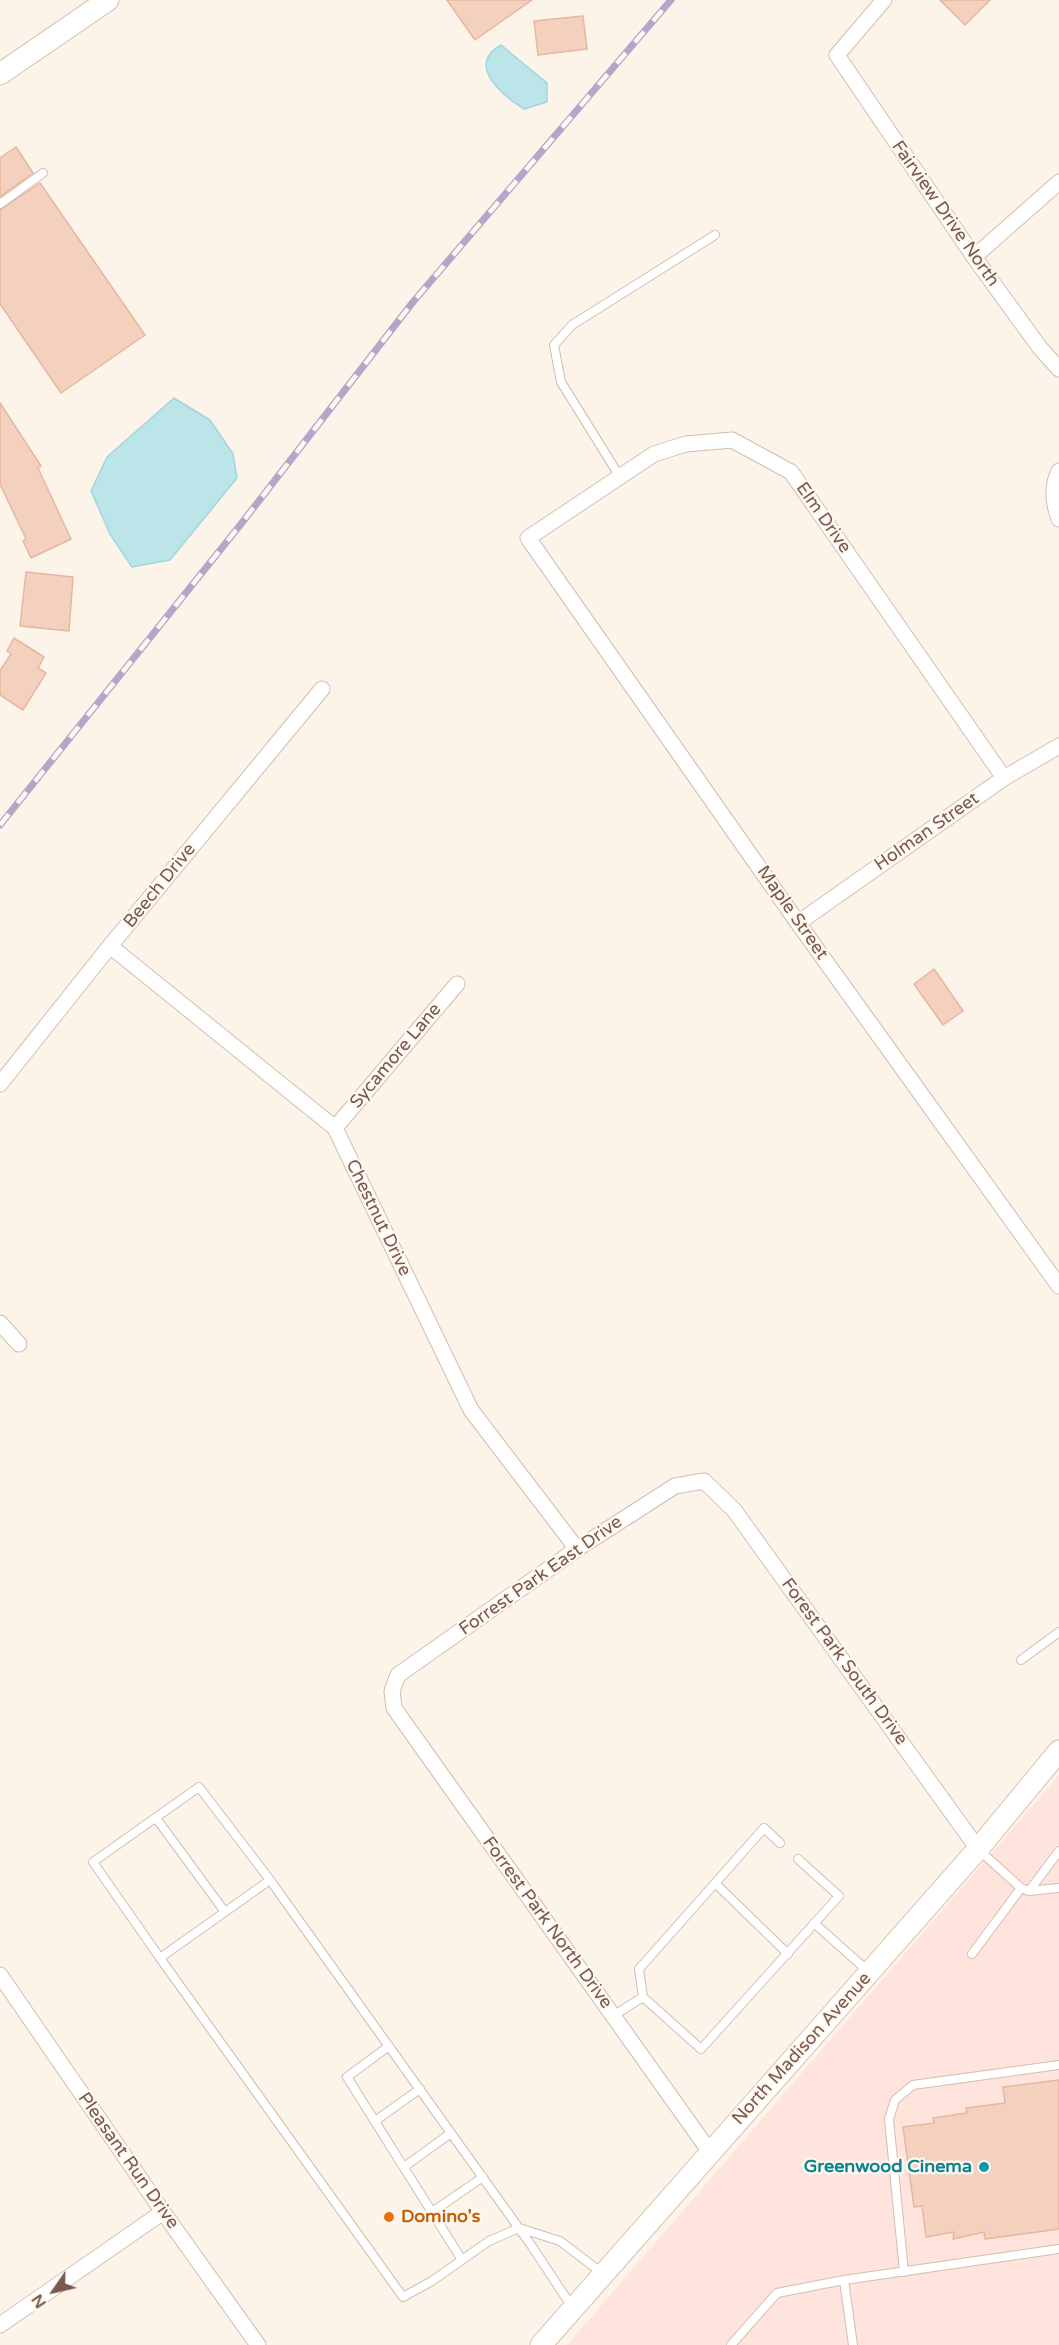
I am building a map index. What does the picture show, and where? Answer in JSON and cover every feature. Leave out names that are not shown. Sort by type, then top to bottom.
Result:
[{"type":"main road","points":[[0,74],[101,2]]},
{"type":"main road","name":"North Madison Avenue","points":[[542,2345],[978,1849],[1059,1750]]},
{"type":"street","name":"Fairview Drive North","points":[[884,0],[837,55],[974,257],[1040,348],[1059,369]]},
{"type":"street","points":[[974,257],[1059,182]]},
{"type":"street","name":"Elm Drive","points":[[528,538],[654,454],[686,444],[732,440],[791,472],[1004,778]]},
{"type":"street","points":[[1059,471],[1052,501],[1059,519]]},
{"type":"street","name":"Maple Street","points":[[528,538],[798,923],[1059,1286]]},
{"type":"street","name":"Beech Drive","points":[[0,1084],[321,689]]},
{"type":"street","name":"Holman Street","points":[[798,923],[1004,778],[1059,746]]},
{"type":"street","name":"Chestnut Drive","points":[[110,946],[335,1128],[471,1410],[577,1549]]},
{"type":"street","name":"Sycamore Lane","points":[[335,1128],[457,984]]},
{"type":"street","points":[[0,1323],[19,1344]]},
{"type":"street","name":"Forrest Park East Drive","points":[[392,1691],[398,1675],[577,1549],[675,1486],[704,1481]]},
{"type":"street","name":"Forest Park South Drive","points":[[704,1481],[740,1518],[978,1849]]},
{"type":"street","name":"Forrest Park North Drive","points":[[392,1691],[393,1708],[710,2152]]},
{"type":"street","name":"Pleasant Run Drive","points":[[0,1975],[163,2212],[258,2345]]},
{"type":"street","points":[[0,2325],[163,2212]]},
{"type":"lane","points":[[0,204],[43,173]]},
{"type":"lane","points":[[620,477],[561,382],[554,345],[572,325],[716,235]]},
{"type":"lane","points":[[1021,1660],[1059,1632]]},
{"type":"lane","points":[[573,2309],[519,2228],[483,2177],[270,1880],[199,1786],[93,1862],[402,2297],[432,2281],[489,2241],[519,2228],[560,2241],[603,2274]]},
{"type":"lane","points":[[156,1818],[225,1912]]},
{"type":"lane","points":[[780,1843],[764,1828],[639,1968],[643,1997],[701,2049],[839,1896],[798,1858]]},
{"type":"lane","points":[[978,1849],[1025,1890],[1059,1888]]},
{"type":"lane","points":[[972,1954],[1059,1851]]},
{"type":"lane","points":[[160,1958],[270,1880]]},
{"type":"lane","points":[[715,1883],[788,1954]]},
{"type":"lane","points":[[814,1923],[869,1973]]},
{"type":"lane","points":[[614,2016],[643,1997]]},
{"type":"lane","points":[[389,2046],[347,2077],[462,2260]]},
{"type":"lane","points":[[904,2272],[889,2119],[896,2100],[913,2085],[1059,2065]]},
{"type":"lane","points":[[375,2121],[420,2090]]},
{"type":"lane","points":[[404,2167],[451,2133]]},
{"type":"lane","points":[[432,2212],[483,2177]]},
{"type":"lane","points":[[731,2345],[777,2293],[844,2280],[1059,2249]]},
{"type":"lane","points":[[844,2280],[853,2345]]},
{"type":"shaded area","points":[[1059,1775],[1059,2345],[567,2345]]},
{"type":"water","points":[[501,45],[547,83],[547,102],[524,109],[506,96],[491,80],[486,62],[491,53]]},
{"type":"water","points":[[174,398],[210,420],[233,454],[237,478],[170,560],[132,567],[110,534],[91,491],[107,457]]},
{"type":"building","points":[[447,0],[532,0],[475,40]]},
{"type":"building","points":[[940,0],[990,0],[965,25]]},
{"type":"building","points":[[583,16],[587,49],[538,55],[534,21]]},
{"type":"building","points":[[16,147],[33,173],[0,197],[0,158]]},
{"type":"building","points":[[40,183],[145,335],[61,393],[0,304],[0,210]]},
{"type":"building","points":[[0,403],[41,466],[38,468],[71,539],[31,558],[23,541],[26,539],[0,484]]},
{"type":"building","points":[[26,572],[73,577],[69,631],[20,626]]},
{"type":"building","points":[[14,638],[44,657],[38,668],[46,673],[23,710],[0,695],[0,671],[11,654],[7,651]]},
{"type":"building","points":[[934,969],[963,1011],[943,1025],[914,984]]},
{"type":"building","name":"Greenwood Cinema","points":[[1059,2080],[1059,2229],[985,2239],[984,2232],[953,2239],[954,2232],[926,2237],[922,2206],[914,2207],[903,2127],[934,2123],[933,2118],[967,2113],[966,2108],[1005,2103],[1003,2087]]},
{"type":"railway","points":[[0,825],[241,524],[413,302],[671,0]]},
{"type":"place","name":"Greenwood Cinema","points":[[984,2167]]},
{"type":"place","name":"Domino's","points":[[389,2217]]}]
